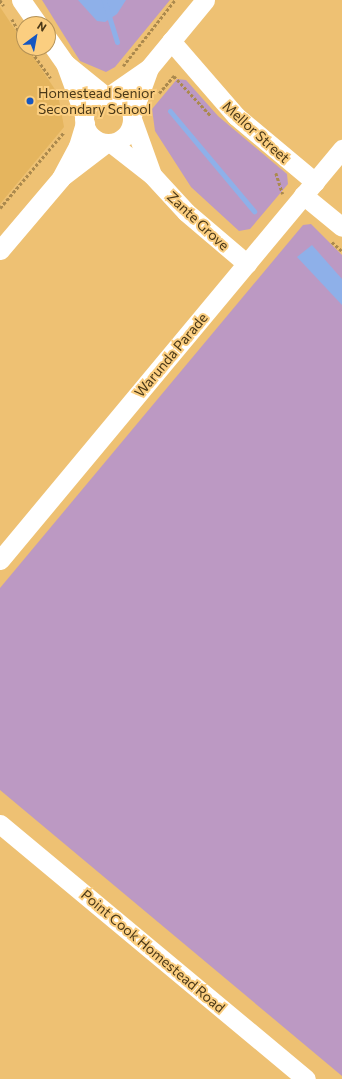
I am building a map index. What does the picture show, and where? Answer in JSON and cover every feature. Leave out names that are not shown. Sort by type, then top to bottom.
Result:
[{"type":"street","points":[[21,0],[32,16]]},
{"type":"street","points":[[79,122],[91,102],[142,77],[205,0]]},
{"type":"street","name":"Mellor Street","points":[[171,41],[228,109],[305,194],[335,233]]},
{"type":"street","points":[[56,50],[65,63],[107,95],[122,99],[132,117]]},
{"type":"street","points":[[0,250],[61,178],[78,146],[79,122],[65,63]]},
{"type":"street","points":[[61,178],[109,143],[128,132],[142,77]]},
{"type":"street","name":"Zante Grove","points":[[132,117],[152,175]]},
{"type":"street","points":[[79,122],[92,137],[109,143]]},
{"type":"street","name":"Zante Grove","points":[[109,143],[152,175],[186,212],[247,264]]},
{"type":"street","name":"Warunda Parade","points":[[0,560],[342,149]]},
{"type":"street","name":"Point Cook Homestead Road","points":[[0,824],[306,1079]]},
{"type":"path","points":[[175,0],[121,64],[142,77],[156,97],[174,76],[214,119]]},
{"type":"path","points":[[35,56],[55,85]]},
{"type":"path","points":[[0,208],[79,122]]},
{"type":"path","points":[[270,168],[277,173],[279,189],[305,194]]},
{"type":"path","points":[[335,233],[342,251]]},
{"type":"shaded area","points":[[42,0],[170,0],[115,67],[106,72],[80,61],[56,22],[56,16],[52,16]]},
{"type":"shaded area","name":"Homestead Senior Secondary School","points":[[0,7],[16,31],[16,56],[33,56],[58,94],[64,127],[0,204]]},
{"type":"shaded area","points":[[177,79],[186,80],[218,116],[287,174],[288,184],[250,229],[239,231],[191,187],[155,131],[152,109]]},
{"type":"shaded area","points":[[311,224],[342,255],[342,1076],[0,790],[0,588],[303,225]]},
{"type":"water","points":[[78,0],[126,0],[117,14],[105,22],[97,21]]},
{"type":"water","points":[[312,245],[342,279],[342,305],[297,257]]},
{"type":"waterway","points":[[104,0],[117,42]]},
{"type":"waterway","points":[[170,111],[254,211]]},
{"type":"place","name":"Homestead Senior Secondary School","points":[[30,101]]}]
